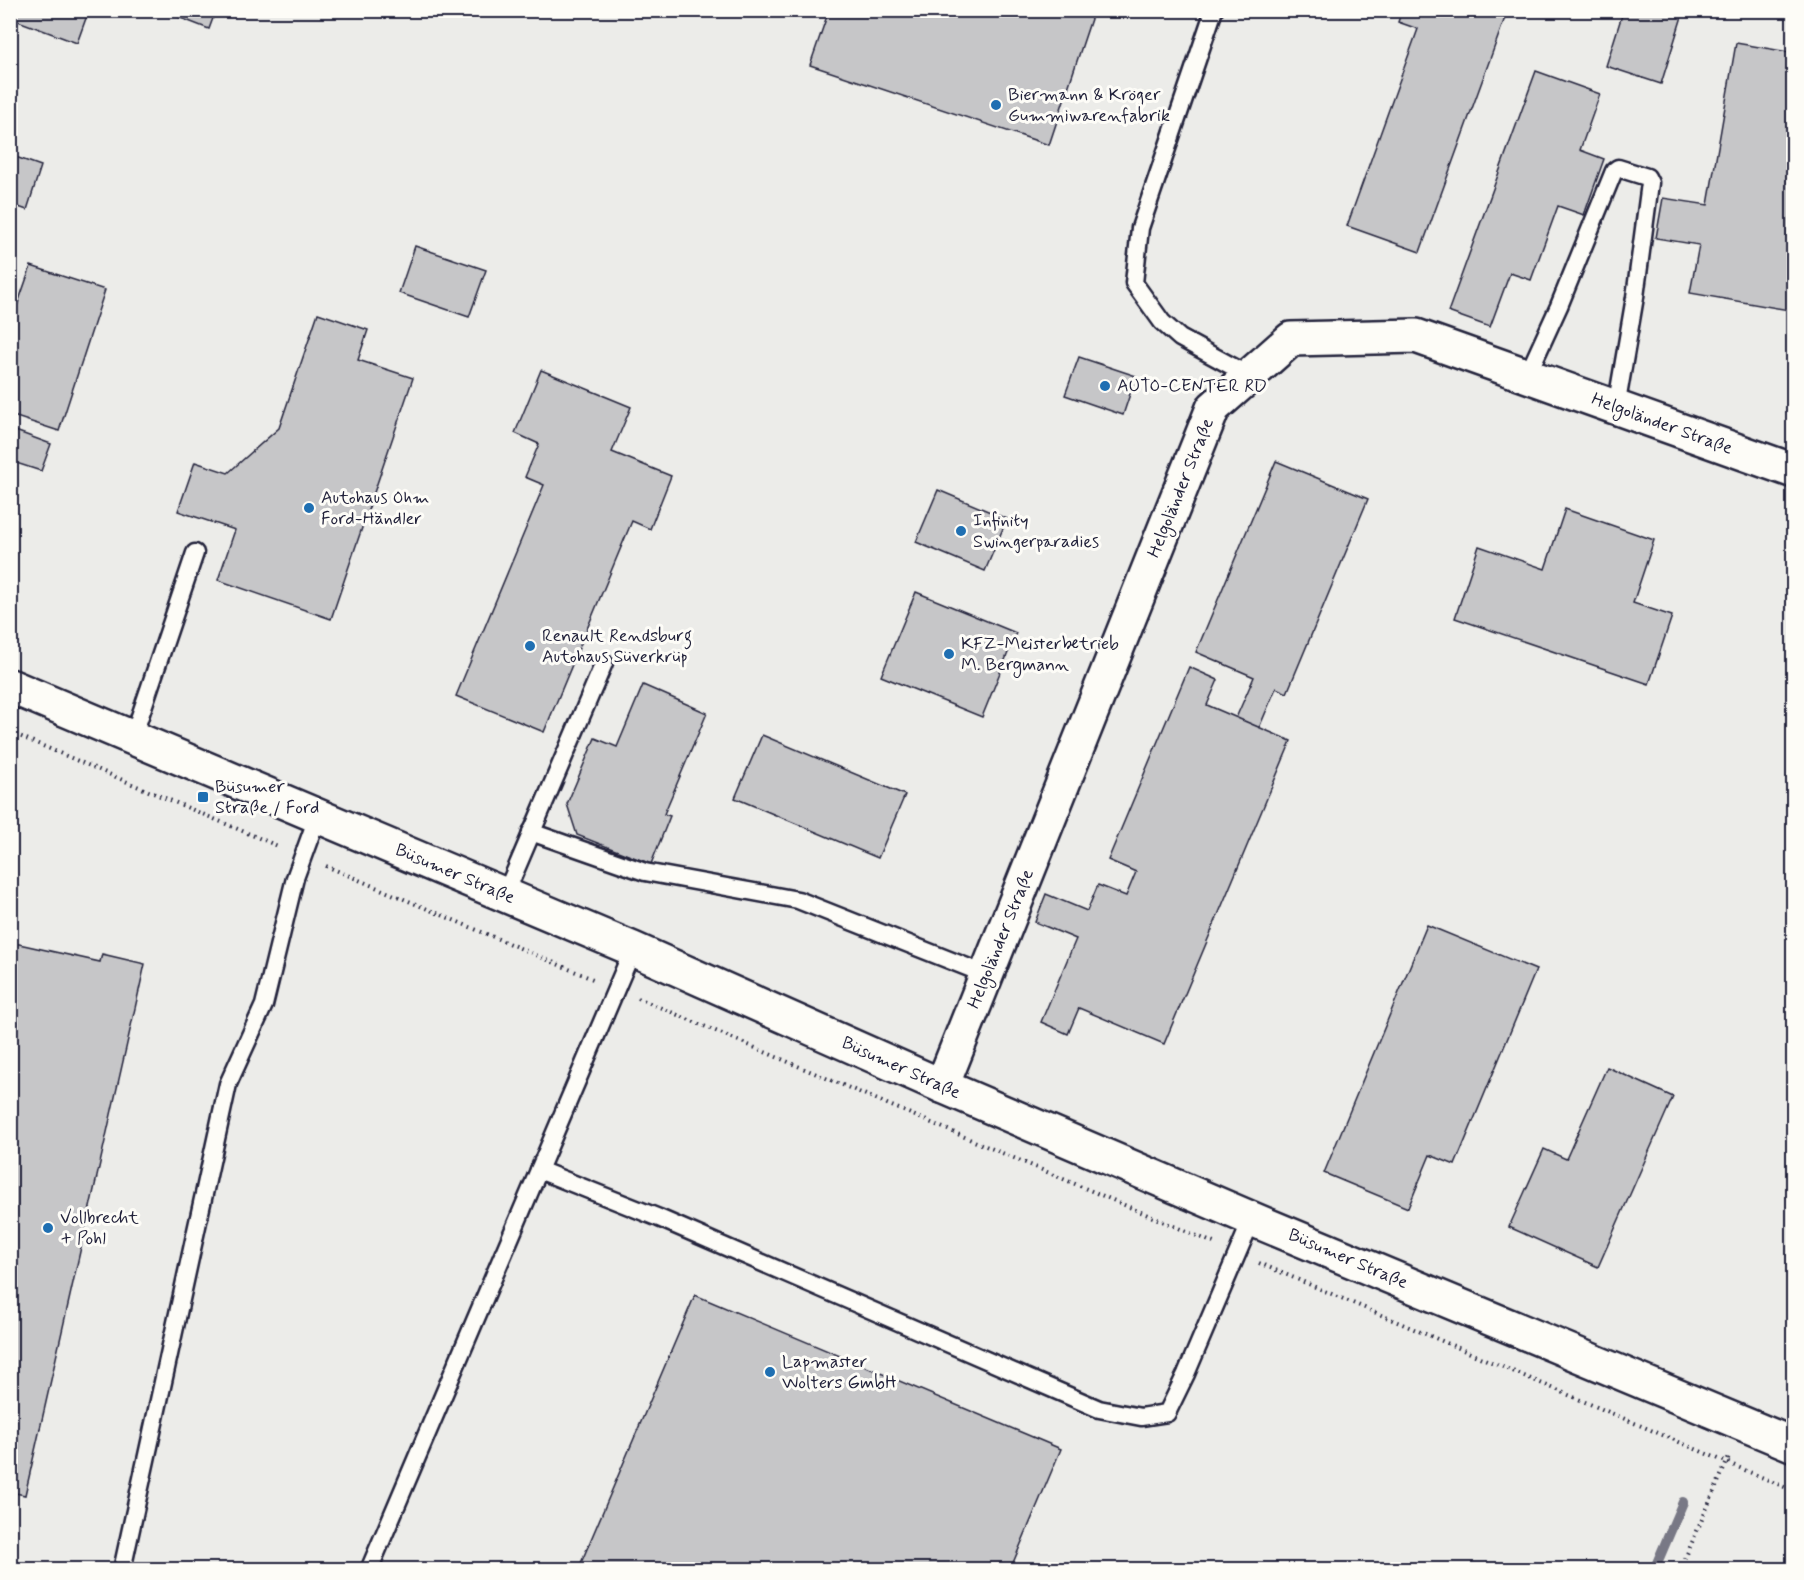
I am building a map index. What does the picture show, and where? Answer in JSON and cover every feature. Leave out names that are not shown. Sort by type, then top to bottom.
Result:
[{"type":"street","name":"Helgoländer Straße","points":[[942,1086],[1213,408],[1291,339],[1416,336],[1794,471]]},
{"type":"street","name":"Büsumer Straße","points":[[10,686],[505,895],[1252,1219],[1794,1445]]},
{"type":"lane","points":[[1214,10],[1140,228],[1134,283],[1162,322],[1180,338],[1250,376]]},
{"type":"lane","points":[[1527,376],[1559,306],[1614,171],[1618,168],[1647,177],[1650,183],[1635,297],[1616,408]]},
{"type":"lane","points":[[133,737],[195,553]]},
{"type":"lane","points":[[505,895],[604,663]]},
{"type":"lane","points":[[122,1569],[228,1084],[264,1005],[295,878],[318,815]]},
{"type":"lane","points":[[531,832],[645,872],[798,900],[987,975]]},
{"type":"lane","points":[[369,1569],[633,950]]},
{"type":"lane","points":[[539,1170],[658,1218],[1099,1409],[1141,1418],[1167,1413],[1252,1219]]},
{"type":"path","points":[[10,732],[1794,1491]]},
{"type":"path","points":[[1680,1569],[1744,1424]]},
{"type":"shaded area","points":[[11,11],[1793,11],[1793,1569],[11,1569]]},
{"type":"building","points":[[10,10],[89,10],[77,43],[10,18]]},
{"type":"building","points":[[160,10],[216,10],[209,29]]},
{"type":"building","name":"Biermann & Kröger Gummiwarenfabrik","points":[[829,10],[1094,10],[1049,145],[810,65]]},
{"type":"building","points":[[1402,10],[1493,10],[1506,15],[1420,252],[1347,226],[1418,29],[1398,22]]},
{"type":"building","points":[[1608,10],[1684,10],[1661,84],[1606,66],[1622,15]]},
{"type":"building","points":[[1736,43],[1794,53],[1794,290],[1789,310],[1690,293],[1699,245],[1656,238],[1663,198],[1708,205]]},
{"type":"building","points":[[1536,71],[1600,94],[1580,150],[1604,159],[1584,215],[1558,206],[1531,280],[1510,273],[1490,327],[1448,312]]},
{"type":"building","points":[[10,155],[41,166],[27,210],[10,204]]},
{"type":"building","points":[[415,246],[486,270],[469,317],[399,293]]},
{"type":"building","points":[[31,266],[105,290],[59,431],[10,415],[10,326]]},
{"type":"building","points":[[318,313],[368,330],[358,360],[413,378],[331,619],[218,580],[235,530],[178,511],[195,462],[228,473],[279,428]]},
{"type":"building","points":[[1079,357],[1136,376],[1123,415],[1065,395]]},
{"type":"building","points":[[541,370],[631,407],[612,452],[671,476],[650,529],[632,521],[544,732],[456,696],[544,485],[525,477],[539,444],[515,433]]},
{"type":"building","points":[[10,429],[51,444],[41,471],[10,461]]},
{"type":"building","points":[[1276,461],[1368,499],[1287,693],[1276,688],[1259,728],[1236,718],[1254,677],[1196,652]]},
{"type":"building","name":"Infinity Swingerparadies","points":[[938,490],[1007,519],[985,571],[916,542]]},
{"type":"building","points":[[1565,509],[1654,540],[1633,603],[1672,616],[1649,684],[1455,618],[1479,546],[1545,569]]},
{"type":"building","name":"KFZ-Meisterbetrieb M. Bergmann","points":[[916,592],[1016,633],[982,717],[881,676]]},
{"type":"building","points":[[1189,667],[1218,680],[1207,705],[1291,741],[1164,1044],[1079,1008],[1068,1034],[1041,1022],[1076,939],[1035,922],[1046,894],[1087,911],[1098,885],[1126,896],[1136,872],[1108,860]]},
{"type":"building","points":[[643,685],[707,713],[664,814],[670,816],[651,864],[577,835],[567,804],[595,738],[617,747]]},
{"type":"building","points":[[762,735],[905,795],[878,858],[735,798]]},
{"type":"building","points":[[1427,925],[1536,970],[1455,1165],[1430,1155],[1408,1208],[1324,1173]]},
{"type":"building","name":"Vollbrecht + Pohl","points":[[10,942],[100,962],[102,954],[145,964],[25,1495],[10,1492]]},
{"type":"building","points":[[1607,1067],[1673,1097],[1598,1267],[1509,1227],[1544,1149],[1566,1159]]},
{"type":"building","name":"Lapmaster Wolters GmbH","points":[[695,1295],[1061,1449],[1010,1570],[578,1570]]},
{"type":"waterway","points":[[1654,1570],[1683,1502]]},
{"type":"place","name":"Biermann & Kröger Gummiwarenfabrik","points":[[996,105]]},
{"type":"place","name":"AUTO-CENTER RD","points":[[1105,386]]},
{"type":"place","name":"Autohaus Ohm Ford-Händler","points":[[309,508]]},
{"type":"place","name":"Infinity Swingerparadies","points":[[961,531]]},
{"type":"place","name":"Renault Rendsburg Autohaus Süverkrüp","points":[[530,646]]},
{"type":"place","name":"KFZ-Meisterbetrieb M. Bergmann","points":[[949,654]]},
{"type":"place","name":"Büsumer Straße / Ford","points":[[203,797]]},
{"type":"place","name":"Vollbrecht + Pohl","points":[[48,1228]]},
{"type":"place","name":"Lapmaster Wolters GmbH","points":[[770,1372]]}]
